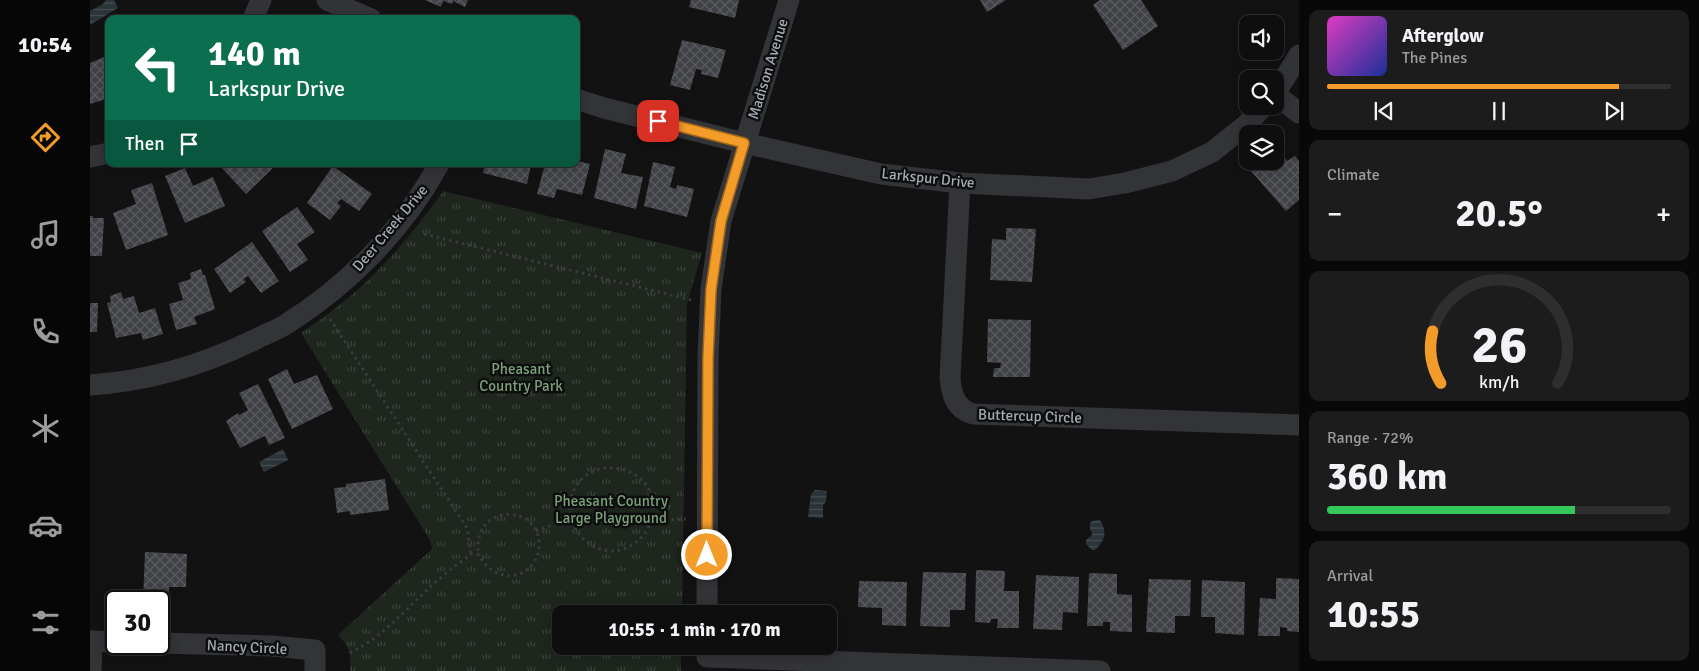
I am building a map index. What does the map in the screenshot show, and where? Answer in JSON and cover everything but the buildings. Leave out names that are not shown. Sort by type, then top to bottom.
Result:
[{"type":"street","points":[[255,15],[261,0]]},
{"type":"street","points":[[327,0],[362,15]]},
{"type":"street","name":"Madison Avenue","points":[[707,605],[708,358],[711,290],[721,221],[789,0]]},
{"type":"street","points":[[1284,80],[1299,56]]},
{"type":"street","name":"Larkspur Drive","points":[[580,100],[744,143],[881,174],[960,182],[1089,189],[1125,183],[1172,171],[1212,152],[1255,115]]},
{"type":"street","points":[[1284,101],[1299,113]]},
{"type":"street","points":[[90,157],[105,154]]},
{"type":"street","name":"Deer Creek Drive","points":[[90,385],[115,384],[170,373],[226,354],[287,324],[364,264],[429,183],[437,167]]},
{"type":"street","name":"Buttercup Circle","points":[[960,182],[950,379],[955,401],[966,412],[991,415],[1299,425]]},
{"type":"street","points":[[91,671],[91,641],[105,642]]},
{"type":"street","name":"Nancy Circle","points":[[170,643],[272,646],[315,650],[315,671]]},
{"type":"street","points":[[707,658],[954,668],[1100,671]]},
{"type":"path","points":[[424,234],[691,300]]},
{"type":"path","points":[[328,318],[467,528],[471,554]]},
{"type":"path","points":[[603,468],[618,468],[631,472],[643,481],[650,493],[653,508],[652,518],[644,534],[634,544],[622,550],[609,551],[596,548],[584,541],[575,531],[570,519],[569,506],[572,493],[579,482],[590,473],[603,468]]},
{"type":"path","points":[[510,514],[521,516],[530,522],[536,531],[539,551],[535,561],[528,569],[518,574],[506,576],[490,570],[483,564],[478,555],[478,536],[482,527],[490,519],[510,514]]},
{"type":"path","points":[[652,518],[686,519]]},
{"type":"path","points":[[536,531],[570,519]]},
{"type":"path","points":[[350,653],[380,634],[448,571],[471,554],[478,555]]},
{"type":"green space","name":"Pheasant Country Park","points":[[443,191],[702,253],[687,304],[682,605],[552,605],[552,655],[681,655],[681,671],[350,671],[349,651],[338,635],[432,549],[430,540],[301,333],[323,318],[362,286],[396,251]]},
{"type":"shaded area","points":[[106,0],[114,0],[118,8],[90,25],[90,11],[103,4]]},
{"type":"shaded area","points":[[283,449],[288,460],[264,472],[259,462]]},
{"type":"shaded area","points":[[815,490],[827,491],[826,502],[823,505],[823,518],[808,517],[811,494]]},
{"type":"shaded area","points":[[1100,520],[1104,528],[1104,536],[1099,546],[1092,550],[1086,544],[1086,540],[1092,535],[1090,523]]},
{"type":"route","points":[[658,121],[744,143],[721,221],[711,290],[708,358],[707,555]]},
{"type":"park label","name":"Pheasant Country Large Playground","points":[[611,510]]}]
